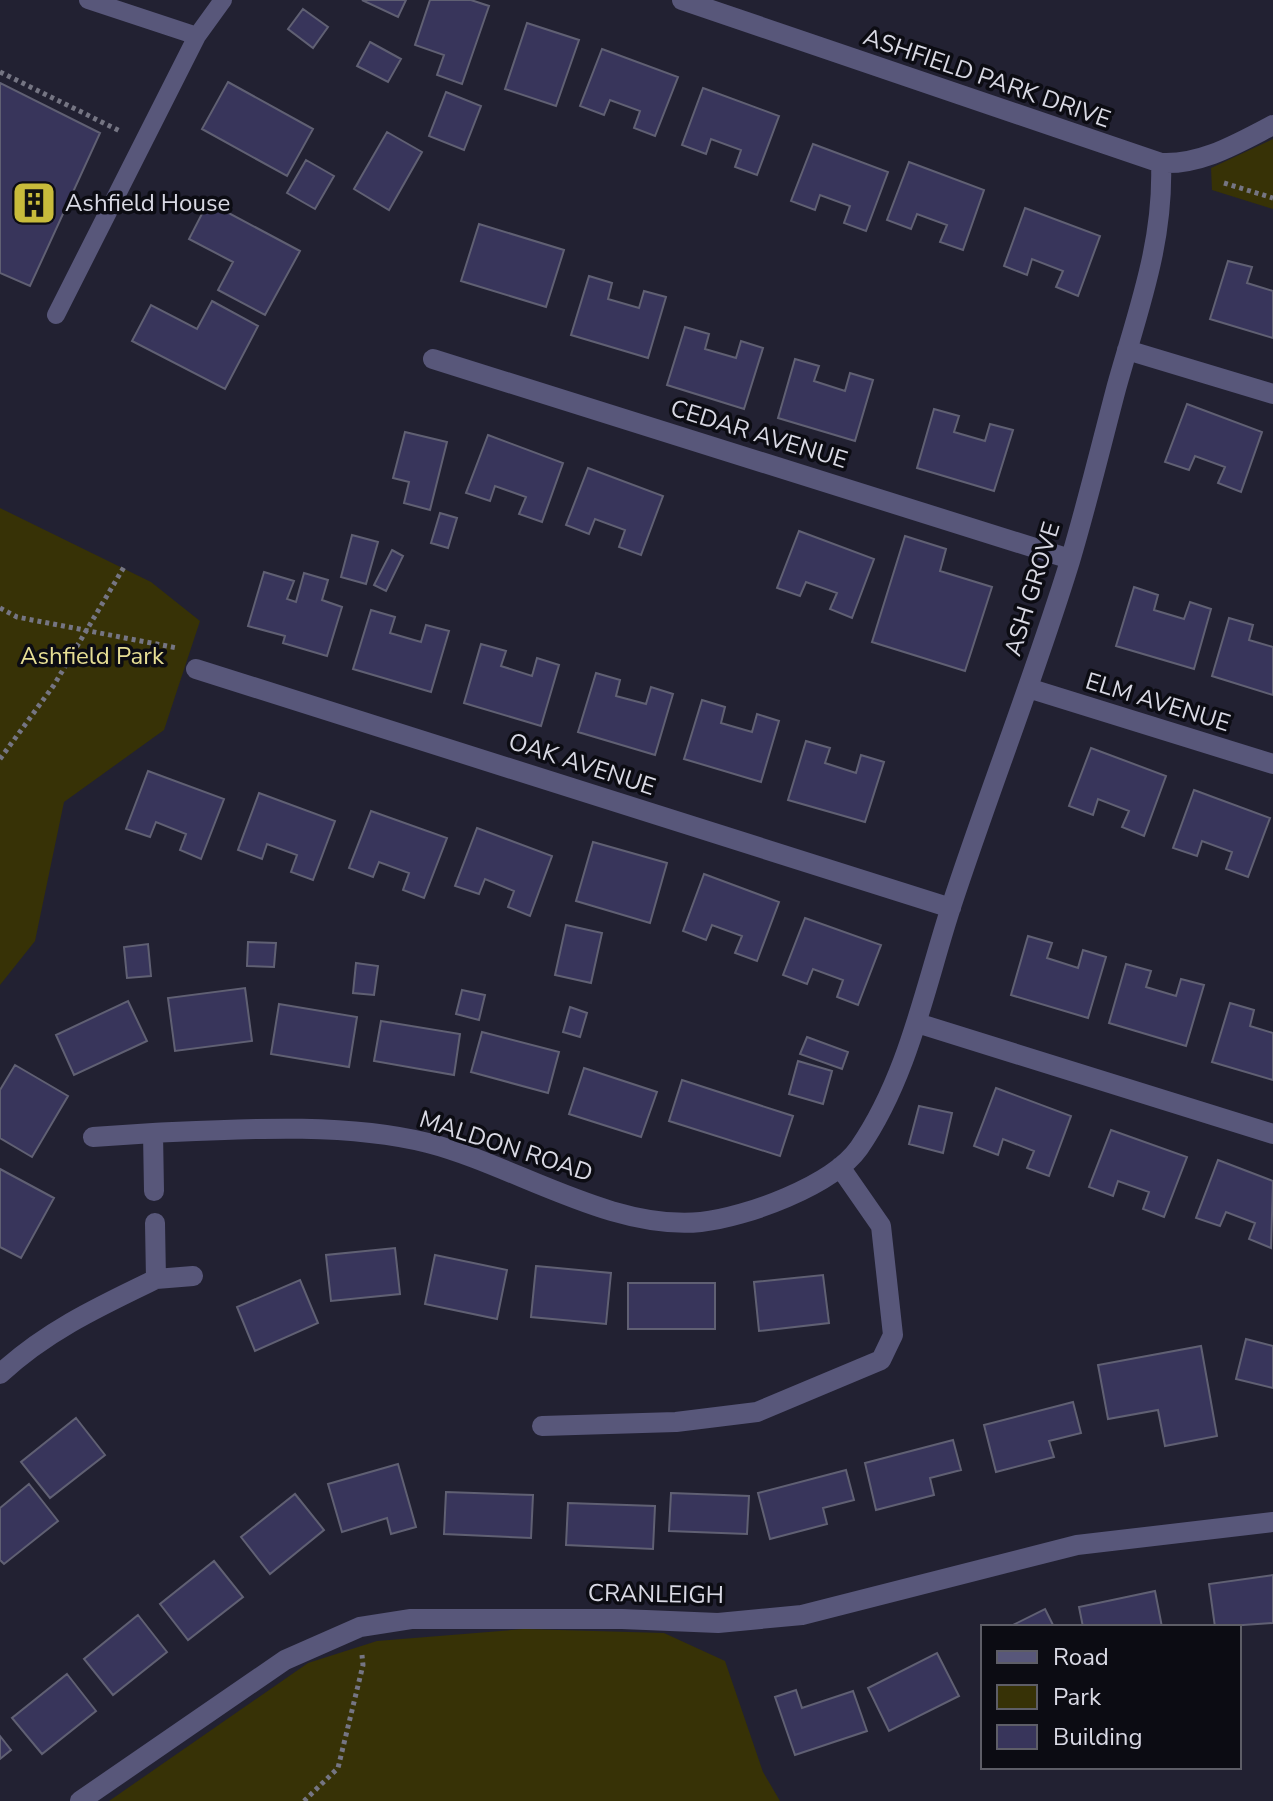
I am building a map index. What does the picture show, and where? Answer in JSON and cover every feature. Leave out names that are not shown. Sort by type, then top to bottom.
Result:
[{"type":"street","name":"ASHFIELD PARK DRIVE","points":[[682,0],[1161,163],[1192,161],[1214,154],[1273,125]]},
{"type":"street","name":"ASH GROVE","points":[[840,1167],[858,1150],[882,1106],[917,1023],[951,908],[1070,559],[1157,247],[1161,163]]},
{"type":"street","points":[[1127,350],[1273,394]]},
{"type":"street","name":"CEDAR AVENUE","points":[[433,359],[1070,559]]},
{"type":"street","name":"OAK AVENUE","points":[[196,669],[951,908]]},
{"type":"street","name":"ELM AVENUE","points":[[1028,688],[1273,764]]},
{"type":"street","points":[[917,1023],[1273,1134]]},
{"type":"street","points":[[153,1133],[154,1191]]},
{"type":"street","name":"MALDON ROAD","points":[[93,1137],[153,1133],[370,1133],[427,1143],[612,1209],[653,1220],[699,1222],[738,1214],[782,1199],[840,1167]]},
{"type":"street","points":[[542,1426],[676,1422],[757,1412],[881,1360],[893,1335],[881,1226],[840,1167]]},
{"type":"street","points":[[155,1223],[156,1279]]},
{"type":"street","points":[[0,1374],[20,1355],[72,1319],[156,1279],[193,1276]]},
{"type":"street","name":"CRANLEIGH","points":[[80,1801],[285,1660],[360,1627],[411,1619],[622,1619],[718,1623],[802,1615],[1077,1545],[1273,1522]]},
{"type":"lane","points":[[88,0],[197,36]]},
{"type":"lane","points":[[56,315],[197,36],[223,0]]},
{"type":"path","points":[[0,72],[142,142]]},
{"type":"path","points":[[0,759],[54,685],[124,567]]},
{"type":"path","points":[[0,608],[17,617],[176,647],[196,669]]},
{"type":"path","points":[[304,1801],[338,1768],[363,1665],[360,1627]]},
{"type":"green space","points":[[1273,139],[1273,209],[1212,190],[1211,168]]},
{"type":"green space","name":"Ashfield Park","points":[[0,508],[151,582],[200,621],[164,730],[64,802],[35,941],[0,985]]},
{"type":"green space","points":[[524,1629],[664,1633],[725,1661],[763,1772],[780,1801],[109,1801],[308,1663],[377,1641]]},
{"type":"building","points":[[362,0],[406,0],[398,17]]},
{"type":"building","points":[[430,0],[471,0],[489,6],[462,84],[437,75],[444,55],[415,45]]},
{"type":"building","points":[[303,9],[328,27],[313,48],[288,29]]},
{"type":"building","points":[[527,23],[579,40],[556,106],[505,89]]},
{"type":"building","points":[[370,42],[401,59],[388,82],[357,66]]},
{"type":"building","points":[[602,49],[678,77],[655,136],[634,128],[640,111],[610,100],[604,115],[580,106]]},
{"type":"building","points":[[228,82],[313,129],[287,176],[202,129]]},
{"type":"building","name":"Ashfield House","points":[[0,83],[100,133],[30,286],[0,273]]},
{"type":"building","points":[[703,88],[779,116],[757,175],[735,167],[741,150],[711,139],[706,154],[682,145]]},
{"type":"building","points":[[446,92],[481,106],[464,150],[429,136]]},
{"type":"building","points":[[387,132],[422,152],[389,210],[354,189]]},
{"type":"building","points":[[813,144],[888,172],[866,231],[844,223],[850,206],[820,195],[815,210],[791,201]]},
{"type":"building","points":[[306,160],[334,176],[315,209],[287,193]]},
{"type":"building","points":[[909,162],[984,190],[963,250],[940,242],[947,225],[917,214],[911,229],[887,220]]},
{"type":"building","points":[[208,202],[300,251],[265,315],[218,290],[233,262],[189,239]]},
{"type":"building","points":[[1025,208],[1100,236],[1078,296],[1056,287],[1063,271],[1032,259],[1027,275],[1004,266]]},
{"type":"building","points":[[479,224],[564,250],[546,307],[461,281]]},
{"type":"building","points":[[1228,261],[1252,267],[1247,283],[1273,291],[1273,338],[1210,319]]},
{"type":"building","points":[[589,276],[612,283],[608,299],[639,308],[644,291],[666,297],[648,358],[571,335]]},
{"type":"building","points":[[212,301],[258,326],[225,389],[132,341],[151,305],[197,329]]},
{"type":"building","points":[[685,327],[709,334],[705,349],[736,358],[741,341],[763,348],[744,409],[667,385]]},
{"type":"building","points":[[795,359],[819,366],[814,381],[845,391],[850,373],[873,380],[855,441],[778,418]]},
{"type":"building","points":[[1187,404],[1262,432],[1241,492],[1218,483],[1225,467],[1195,456],[1189,470],[1165,462]]},
{"type":"building","points":[[934,409],[959,416],[954,432],[985,441],[990,424],[1013,430],[994,491],[917,468]]},
{"type":"building","points":[[405,432],[447,442],[430,510],[404,503],[409,482],[393,478]]},
{"type":"building","points":[[488,435],[563,463],[542,522],[519,514],[526,497],[495,486],[490,501],[466,493]]},
{"type":"building","points":[[588,468],[663,496],[641,555],[619,547],[625,530],[595,519],[589,534],[566,525]]},
{"type":"building","points":[[440,513],[457,518],[448,548],[431,543]]},
{"type":"building","points":[[799,531],[874,559],[852,618],[830,609],[837,593],[806,582],[800,596],[777,588]]},
{"type":"building","points":[[352,535],[378,542],[366,584],[341,577]]},
{"type":"building","points":[[905,536],[946,549],[940,571],[992,587],[965,671],[872,642]]},
{"type":"building","points":[[392,550],[403,556],[386,591],[374,585]]},
{"type":"building","points":[[264,572],[294,581],[287,599],[296,602],[304,573],[328,580],[322,600],[342,607],[327,656],[283,643],[285,636],[248,626]]},
{"type":"building","points":[[1134,587],[1158,595],[1154,610],[1184,619],[1190,602],[1211,609],[1194,669],[1116,646]]},
{"type":"building","points":[[371,610],[395,617],[390,633],[421,642],[426,625],[449,631],[431,692],[353,669]]},
{"type":"building","points":[[1229,618],[1253,625],[1249,640],[1273,647],[1273,695],[1212,676]]},
{"type":"building","points":[[481,644],[506,651],[501,666],[532,676],[537,658],[559,665],[541,726],[464,703]]},
{"type":"building","points":[[596,673],[620,680],[616,696],[646,704],[651,687],[673,694],[655,755],[578,732]]},
{"type":"building","points":[[702,700],[725,707],[721,723],[752,732],[757,714],[779,721],[761,782],[684,759]]},
{"type":"building","points":[[806,741],[830,748],[825,763],[856,773],[861,755],[884,762],[865,822],[788,800]]},
{"type":"building","points":[[1091,748],[1166,776],[1144,836],[1122,827],[1129,811],[1098,799],[1093,815],[1069,806]]},
{"type":"building","points":[[148,771],[224,799],[201,859],[180,850],[186,834],[156,822],[150,837],[126,829]]},
{"type":"building","points":[[1194,790],[1270,818],[1248,877],[1226,869],[1232,852],[1202,841],[1197,856],[1173,848]]},
{"type":"building","points":[[259,793],[335,821],[313,880],[291,872],[297,855],[267,844],[262,859],[238,850]]},
{"type":"building","points":[[371,811],[447,838],[424,898],[403,890],[409,873],[379,862],[373,877],[349,868]]},
{"type":"building","points":[[477,828],[552,856],[530,916],[508,907],[514,891],[485,879],[479,894],[455,886]]},
{"type":"building","points":[[593,842],[667,863],[650,923],[576,901]]},
{"type":"building","points":[[704,874],[779,902],[757,961],[735,953],[742,936],[712,925],[706,940],[683,931]]},
{"type":"building","points":[[805,918],[881,945],[858,1005],[837,997],[843,980],[813,969],[807,984],[783,975]]},
{"type":"building","points":[[566,925],[602,933],[591,983],[555,975]]},
{"type":"building","points":[[1028,936],[1052,943],[1047,958],[1078,968],[1083,950],[1106,957],[1088,1018],[1011,995]]},
{"type":"building","points":[[248,942],[276,943],[274,967],[247,966]]},
{"type":"building","points":[[148,944],[151,976],[127,978],[124,947]]},
{"type":"building","points":[[356,963],[378,966],[374,995],[353,993]]},
{"type":"building","points":[[1126,964],[1151,971],[1146,987],[1176,996],[1181,979],[1204,985],[1186,1046],[1109,1023]]},
{"type":"building","points":[[245,988],[252,1041],[175,1051],[168,998]]},
{"type":"building","points":[[462,990],[485,995],[479,1020],[456,1014]]},
{"type":"building","points":[[128,1001],[147,1041],[74,1075],[56,1035]]},
{"type":"building","points":[[1230,1003],[1254,1010],[1250,1026],[1273,1033],[1273,1080],[1212,1062]]},
{"type":"building","points":[[279,1004],[357,1017],[349,1067],[271,1054]]},
{"type":"building","points":[[570,1007],[587,1013],[580,1037],[563,1032]]},
{"type":"building","points":[[381,1021],[460,1034],[454,1075],[374,1061]]},
{"type":"building","points":[[482,1032],[559,1052],[548,1093],[471,1072]]},
{"type":"building","points":[[807,1037],[848,1052],[842,1069],[800,1054]]},
{"type":"building","points":[[798,1061],[832,1071],[823,1104],[789,1094]]},
{"type":"building","points":[[15,1065],[68,1096],[32,1157],[0,1138],[0,1090]]},
{"type":"building","points":[[584,1068],[657,1092],[641,1137],[569,1114]]},
{"type":"building","points":[[682,1080],[793,1116],[780,1156],[669,1121]]},
{"type":"building","points":[[996,1088],[1071,1116],[1049,1176],[1027,1168],[1034,1151],[1003,1139],[998,1155],[974,1146]]},
{"type":"building","points":[[919,1106],[952,1113],[943,1153],[909,1144]]},
{"type":"building","points":[[1111,1130],[1187,1157],[1164,1217],[1143,1209],[1149,1192],[1118,1181],[1113,1196],[1089,1187]]},
{"type":"building","points":[[1218,1160],[1273,1181],[1271,1248],[1249,1239],[1255,1223],[1226,1212],[1220,1226],[1196,1218]]},
{"type":"building","points":[[0,1169],[54,1198],[21,1258],[0,1247]]},
{"type":"building","points":[[395,1248],[400,1294],[331,1301],[326,1255]]},
{"type":"building","points":[[435,1255],[507,1270],[497,1319],[425,1304]]},
{"type":"building","points":[[536,1266],[611,1273],[606,1324],[531,1317]]},
{"type":"building","points":[[823,1275],[829,1323],[759,1331],[754,1282]]},
{"type":"building","points":[[300,1280],[318,1323],[255,1351],[237,1307]]},
{"type":"building","points":[[628,1283],[715,1283],[715,1329],[628,1329]]},
{"type":"building","points":[[1246,1339],[1273,1346],[1273,1388],[1236,1379]]},
{"type":"building","points":[[1201,1346],[1217,1436],[1165,1446],[1158,1410],[1108,1419],[1098,1365]]},
{"type":"building","points":[[1073,1402],[1081,1433],[1049,1441],[1054,1457],[996,1472],[984,1425]]},
{"type":"building","points":[[76,1418],[105,1455],[50,1498],[21,1462]]},
{"type":"building","points":[[953,1440],[961,1470],[930,1478],[934,1495],[876,1510],[865,1463]]},
{"type":"building","points":[[398,1464],[416,1527],[391,1534],[387,1518],[342,1532],[328,1484]]},
{"type":"building","points":[[846,1470],[854,1500],[823,1508],[827,1524],[770,1539],[758,1493]]},
{"type":"building","points":[[29,1484],[58,1521],[4,1564],[0,1560],[0,1508]]},
{"type":"building","points":[[446,1492],[533,1495],[531,1538],[444,1534]]},
{"type":"building","points":[[671,1493],[749,1496],[747,1534],[669,1531]]},
{"type":"building","points":[[295,1494],[324,1530],[270,1574],[241,1537]]},
{"type":"building","points":[[568,1503],[655,1506],[653,1549],[566,1545]]},
{"type":"building","points":[[214,1561],[243,1597],[188,1640],[160,1604]]},
{"type":"building","points":[[1273,1575],[1273,1623],[1215,1625],[1209,1584]]},
{"type":"building","points":[[1155,1591],[1162,1625],[1083,1625],[1079,1607]]},
{"type":"building","points":[[1045,1609],[1053,1625],[1013,1625]]},
{"type":"building","points":[[138,1615],[167,1652],[113,1695],[84,1659]]},
{"type":"building","points":[[937,1653],[959,1696],[889,1731],[868,1688]]},
{"type":"building","points":[[67,1674],[96,1711],[42,1754],[12,1718]]},
{"type":"building","points":[[796,1690],[802,1708],[853,1691],[867,1731],[795,1755],[775,1697]]},
{"type":"building","points":[[0,1736],[11,1750],[0,1759]]},
{"type":"place","name":"Ashfield House","points":[[34,203]]}]
